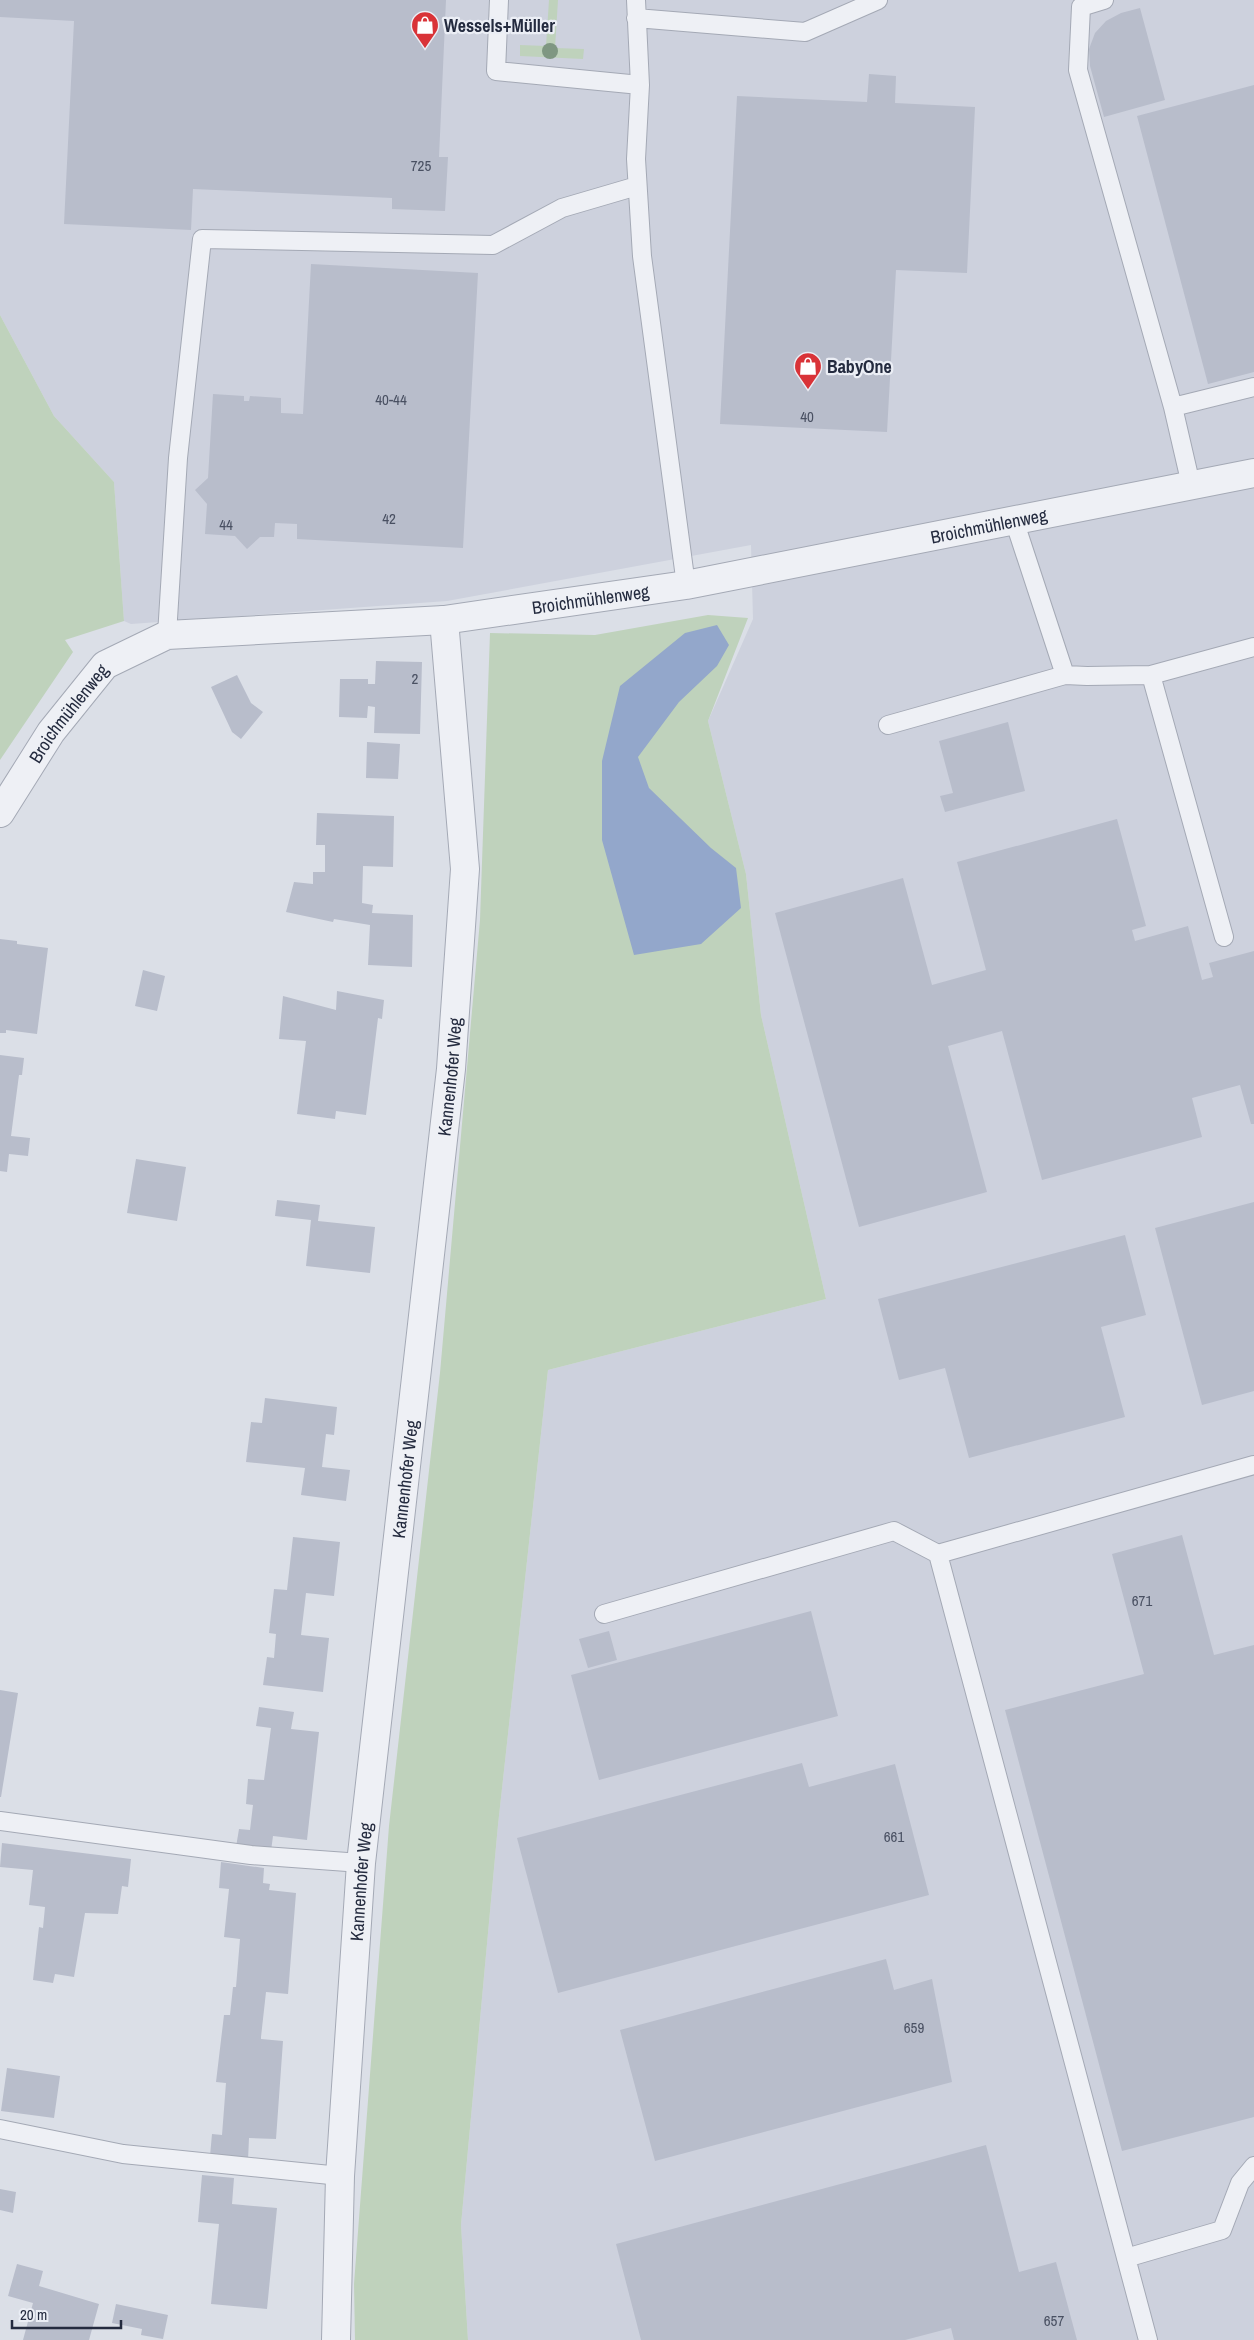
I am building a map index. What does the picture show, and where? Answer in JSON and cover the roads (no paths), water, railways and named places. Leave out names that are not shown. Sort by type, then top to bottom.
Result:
[{"type":"street","name":"Broichmühlenweg","points":[[0,813],[51,732],[105,665],[167,635],[444,620],[686,585],[1254,473]]},
{"type":"street","name":"Kannenhofer Weg","points":[[336,2340],[340,2176],[361,1863],[451,1069],[466,869],[444,620]]},
{"type":"lane","points":[[499,0],[496,71],[640,85]]},
{"type":"lane","points":[[636,0],[640,85],[636,186],[643,265],[686,585]]},
{"type":"lane","points":[[636,18],[805,32],[878,0]]},
{"type":"lane","points":[[1104,0],[1081,7],[1078,70],[1174,407],[1191,485]]},
{"type":"lane","points":[[167,635],[178,458],[202,239],[493,245],[562,208],[636,186]]},
{"type":"lane","points":[[1174,407],[1254,387]]},
{"type":"lane","points":[[1014,520],[1065,674]]},
{"type":"lane","points":[[888,725],[1065,674],[1088,676],[1151,674],[1254,647]]},
{"type":"lane","points":[[1151,674],[1224,937]]},
{"type":"lane","points":[[604,1614],[894,1531],[938,1554],[1254,1465]]},
{"type":"lane","points":[[938,1554],[1148,2340]]},
{"type":"lane","points":[[0,1821],[251,1855],[361,1863]]},
{"type":"lane","points":[[0,2129],[122,2154],[340,2176]]},
{"type":"lane","points":[[1126,2258],[1222,2230],[1240,2183],[1254,2166]]},
{"type":"water","points":[[717,625],[729,645],[717,666],[679,702],[638,757],[649,788],[711,848],[736,868],[741,908],[701,944],[634,955],[602,840],[602,761],[620,686],[685,633]]},
{"type":"place","name":"Wessels+Müller","points":[[425,49]]},
{"type":"place","name":"BabyOne","points":[[808,390]]}]
